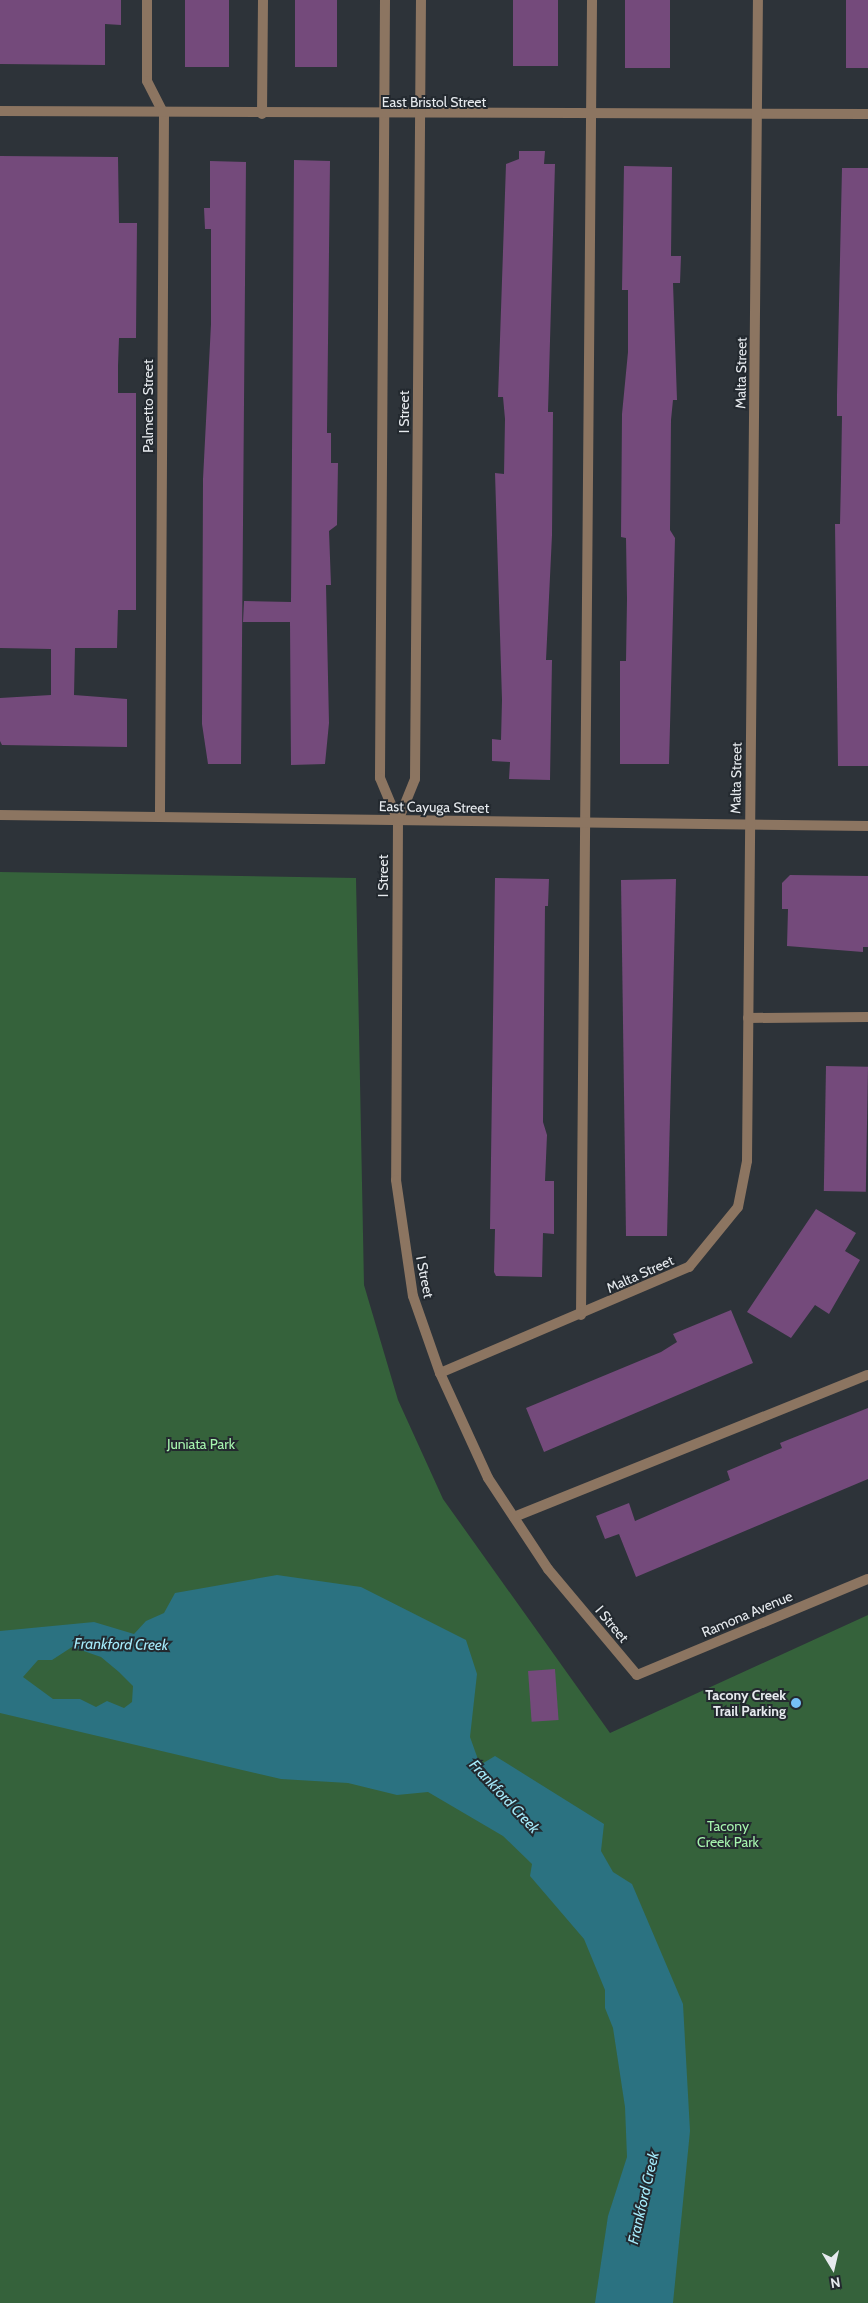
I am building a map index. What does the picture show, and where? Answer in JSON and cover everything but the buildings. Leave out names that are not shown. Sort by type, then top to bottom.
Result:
[{"type":"street","name":"Palmetto Street","points":[[147,0],[147,81],[164,114],[160,816]]},
{"type":"street","points":[[262,114],[263,0]]},
{"type":"street","name":"I Street","points":[[384,0],[380,778],[398,820]]},
{"type":"street","name":"I Street","points":[[421,0],[415,779],[398,820],[396,1180],[413,1296],[440,1373],[488,1478],[548,1569],[637,1675]]},
{"type":"street","points":[[581,1315],[592,0]]},
{"type":"street","name":"Malta Street","points":[[440,1373],[581,1315],[689,1267],[738,1207],[747,1160],[758,0]]},
{"type":"street","name":"East Bristol Street","points":[[0,111],[384,116],[758,112],[868,114]]},
{"type":"street","name":"East Cayuga Street","points":[[0,815],[868,826]]},
{"type":"street","points":[[748,1018],[868,1017]]},
{"type":"street","points":[[514,1517],[868,1375]]},
{"type":"street","name":"Ramona Avenue","points":[[637,1675],[868,1579]]},
{"type":"green space","points":[[0,872],[356,878],[364,1285],[398,1400],[443,1499],[610,1733],[868,1615],[868,2303],[0,2303]]},
{"type":"water","name":"Frankford Creek","points":[[277,1575],[361,1587],[466,1640],[477,1674],[470,1737],[480,1765],[495,1756],[604,1824],[601,1851],[613,1872],[632,1884],[683,2004],[690,2131],[673,2303],[595,2303],[608,2216],[627,2157],[625,2107],[613,2028],[605,2008],[605,1990],[584,1939],[530,1876],[532,1864],[503,1836],[428,1792],[397,1795],[348,1783],[281,1779],[0,1713],[0,1631],[94,1622],[134,1634],[146,1621],[164,1613],[175,1593]],"holes":[[[72,1647],[101,1657],[133,1686],[132,1702],[124,1708],[107,1701],[96,1707],[80,1699],[53,1699],[23,1677],[38,1660],[52,1660]]]},
{"type":"place","name":"Tacony Creek Trail Parking","points":[[796,1703]]},
{"type":"park label","name":"Juniata Park","points":[[201,1444]]},
{"type":"park label","name":"Tacony Creek Park","points":[[728,1834]]}]
